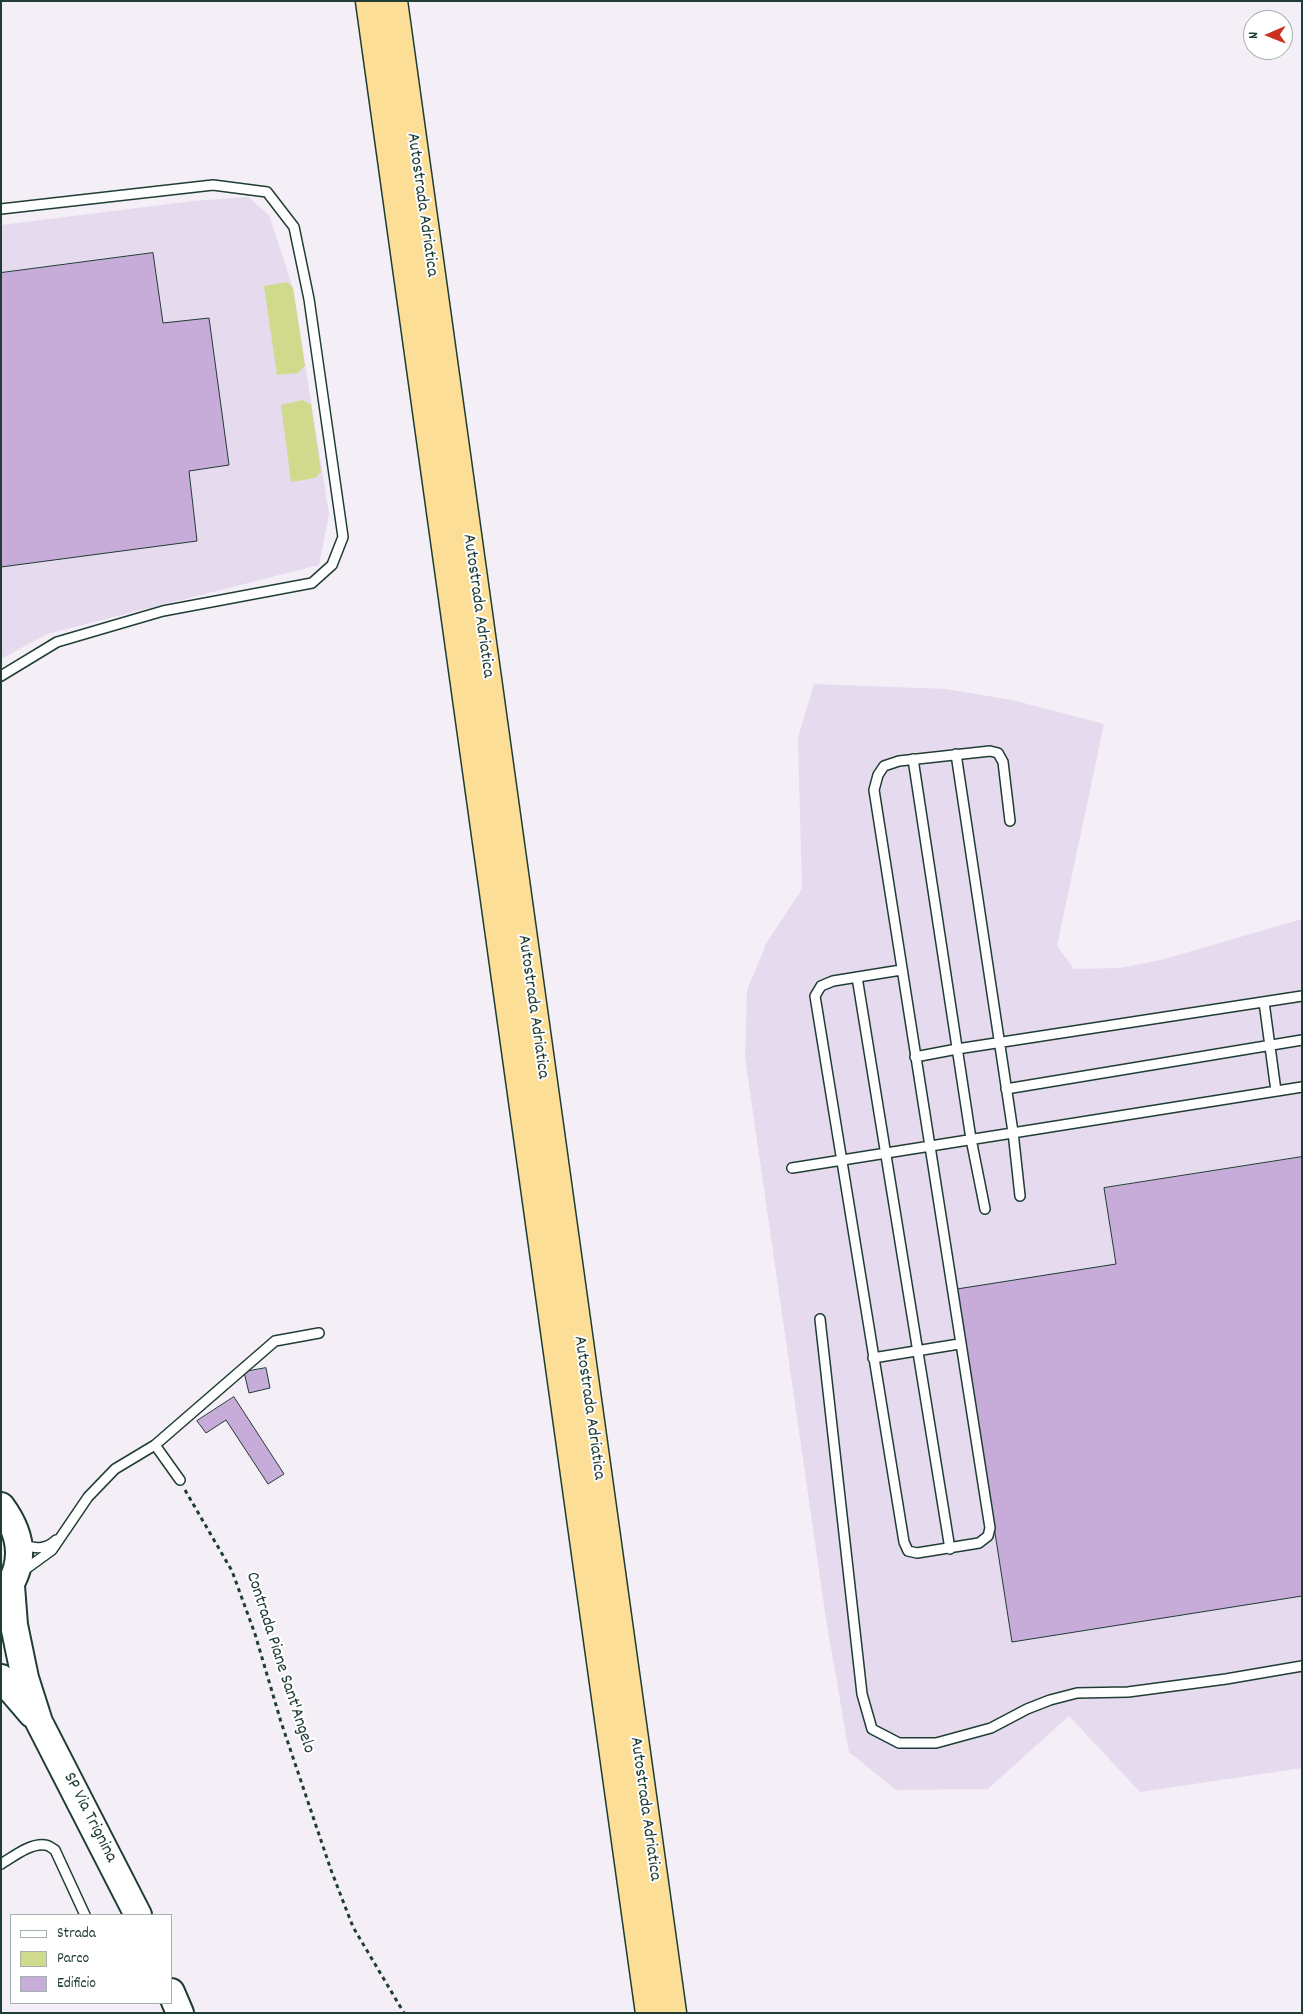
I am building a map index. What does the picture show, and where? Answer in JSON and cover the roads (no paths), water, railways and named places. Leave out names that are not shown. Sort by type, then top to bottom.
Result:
[{"type":"highway","name":"Autostrada Adriatica","points":[[370,1],[650,2013]]},
{"type":"highway","name":"Autostrada Adriatica","points":[[393,1],[672,2013]]},
{"type":"main road","name":"SP Via Trignina","points":[[1,1506],[13,1524],[19,1543],[20,1554],[9,1586],[14,1626],[39,1722],[137,1914]]},
{"type":"main road","name":"SP Via Trignina","points":[[1,1678],[39,1722]]},
{"type":"main road","points":[[172,1994],[180,2013]]},
{"type":"lane","points":[[1,209],[213,185],[267,192],[294,227],[309,299],[343,537],[332,565],[312,583],[163,611],[57,642],[1,676]]},
{"type":"lane","points":[[902,970],[833,981],[821,986],[816,996],[904,1542],[908,1551],[917,1553],[950,1549],[979,1542],[988,1536],[990,1528],[959,1344],[928,1146],[902,970],[874,790],[878,775],[884,766],[899,761],[990,751],[998,753],[1002,762],[1010,821]]},
{"type":"lane","points":[[956,754],[1013,1132],[1020,1196]]},
{"type":"lane","points":[[913,759],[971,1139],[985,1210]]},
{"type":"lane","points":[[857,978],[950,1549]]},
{"type":"lane","points":[[915,1057],[998,1042],[1302,996]]},
{"type":"lane","points":[[1264,1002],[1276,1091]]},
{"type":"lane","points":[[1006,1089],[1302,1040]]},
{"type":"lane","points":[[792,1168],[1302,1087]]},
{"type":"lane","points":[[820,1319],[862,1694],[872,1729],[900,1742],[936,1743],[991,1728],[1050,1700],[1077,1693],[1128,1692],[1226,1679],[1302,1666]]},
{"type":"lane","points":[[9,1586],[52,1550],[88,1497],[115,1470],[155,1445],[275,1341],[319,1333]]},
{"type":"lane","points":[[874,1358],[959,1344]]},
{"type":"lane","points":[[155,1445],[180,1480]]},
{"type":"lane","points":[[19,1543],[33,1548],[42,1548],[51,1544],[67,1530]]},
{"type":"lane","points":[[1,1864],[23,1850],[34,1846],[45,1845],[55,1850],[85,1914]]}]
